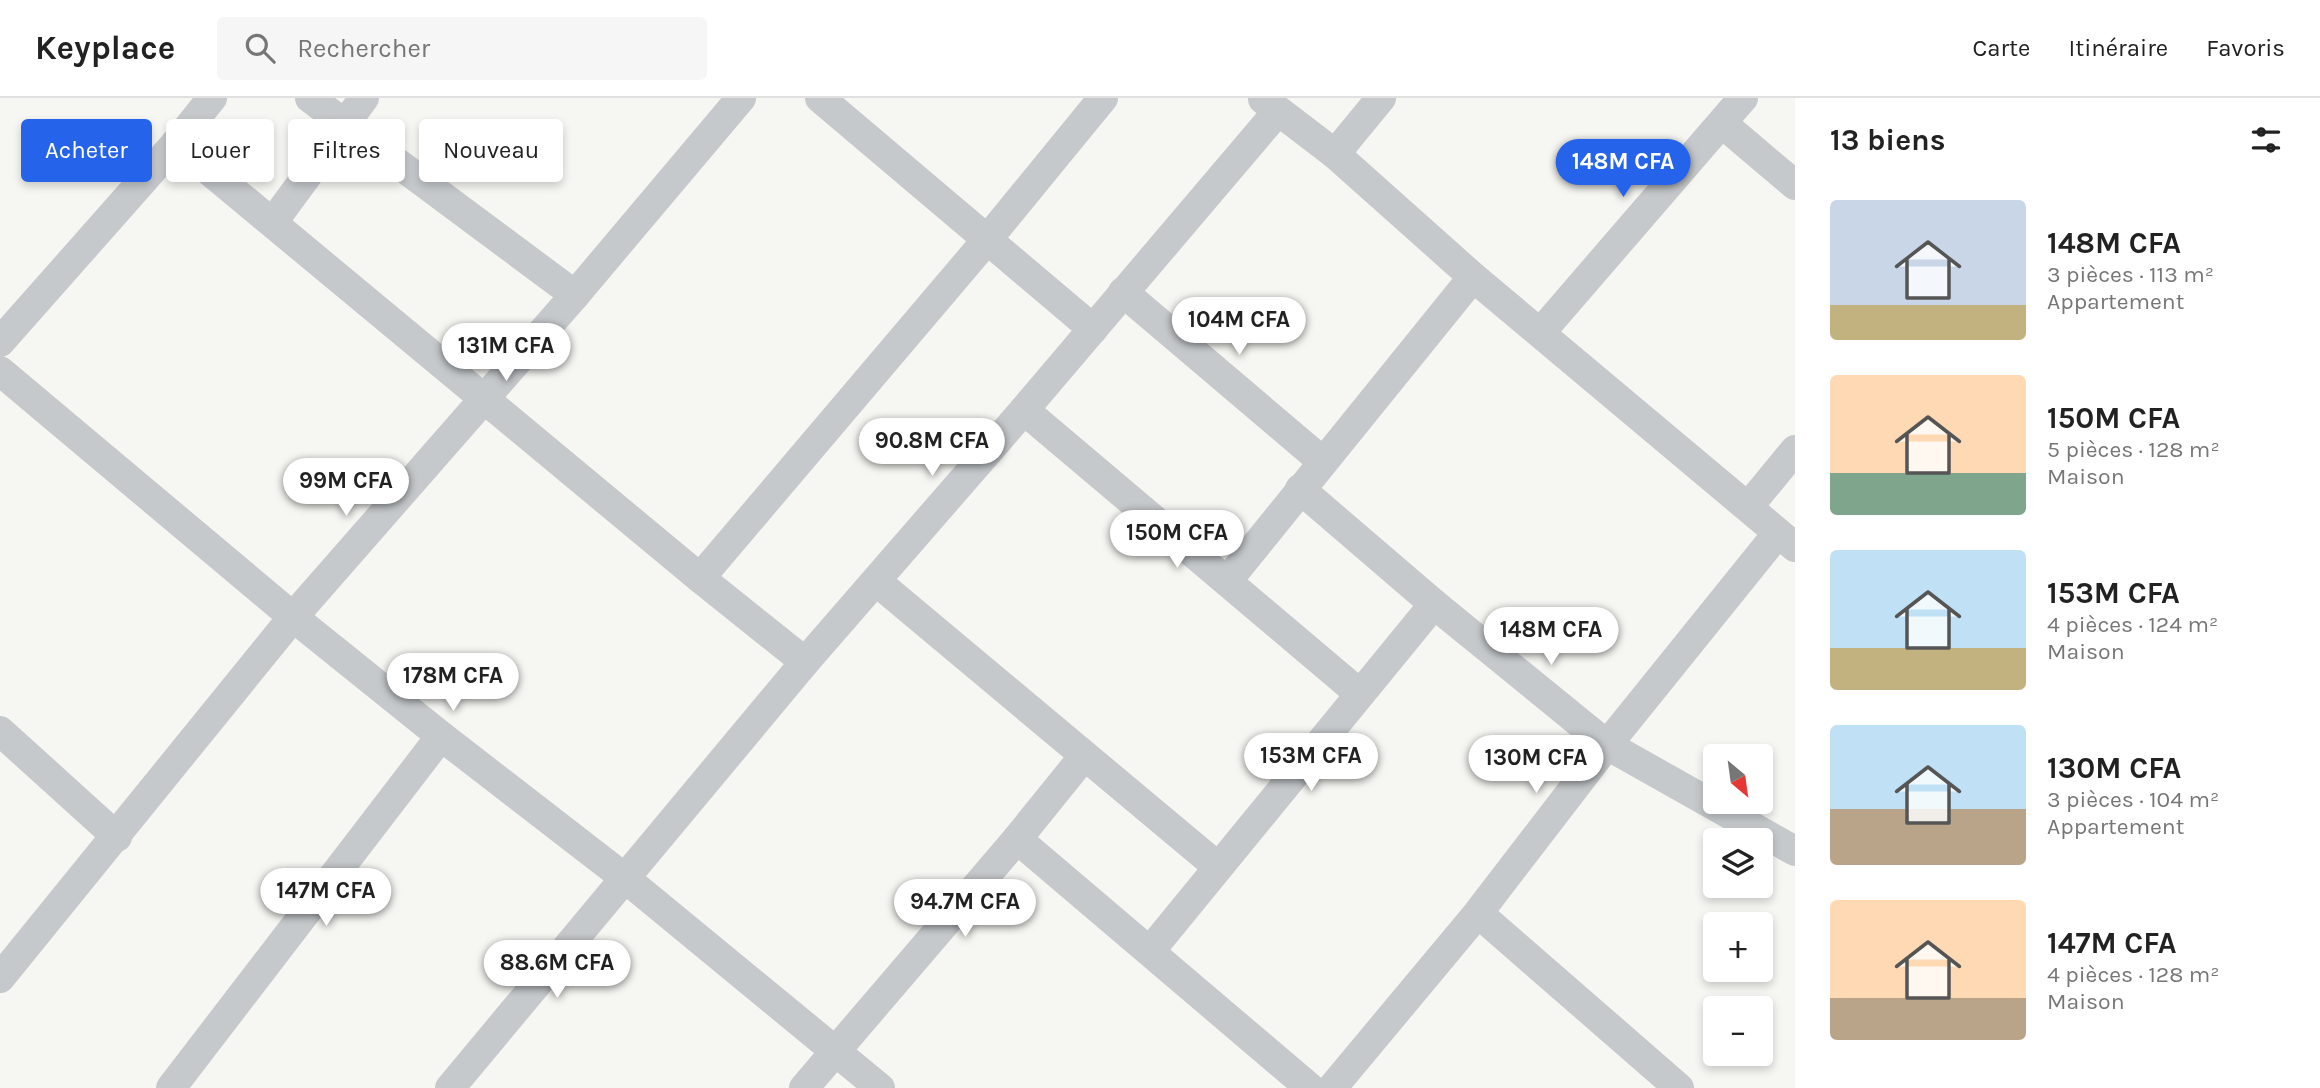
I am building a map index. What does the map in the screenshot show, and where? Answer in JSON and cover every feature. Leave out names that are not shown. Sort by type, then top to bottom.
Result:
[{"type":"street","points":[[195,119],[212,98]]},
{"type":"street","points":[[310,98],[339,119]]},
{"type":"street","points":[[347,119],[364,98]]},
{"type":"street","points":[[0,978],[293,617],[575,295],[741,98]]},
{"type":"street","points":[[820,98],[1093,329]]},
{"type":"street","points":[[700,578],[1103,98]]},
{"type":"street","points":[[1335,154],[1381,98]]},
{"type":"street","points":[[1542,332],[1743,98]]},
{"type":"street","points":[[450,1088],[805,662],[1093,329],[1270,105],[1335,154],[1473,277],[1542,332],[1786,540],[1607,746],[1478,913],[1332,1088]]},
{"type":"street","points":[[1723,124],[1795,185]]},
{"type":"street","points":[[0,342],[166,154]]},
{"type":"street","points":[[405,168],[575,295]]},
{"type":"street","points":[[223,182],[805,662]]},
{"type":"street","points":[[272,222],[301,182]]},
{"type":"street","points":[[1228,580],[1473,277]]},
{"type":"street","points":[[1123,292],[1322,461]]},
{"type":"street","points":[[0,371],[293,617],[626,878],[880,1088]]},
{"type":"street","points":[[1024,410],[1360,694]]},
{"type":"street","points":[[1748,508],[1795,450]]},
{"type":"street","points":[[1300,489],[1434,604],[1607,746],[1795,851]]},
{"type":"street","points":[[876,581],[1218,867]]},
{"type":"street","points":[[1150,951],[1434,604]]},
{"type":"street","points":[[0,731],[117,837]]},
{"type":"street","points":[[171,1088],[442,736]]},
{"type":"street","points":[[804,1088],[1017,839],[1084,756]]},
{"type":"street","points":[[1017,839],[1310,1088]]},
{"type":"street","points":[[1478,913],[1674,1086]]}]
